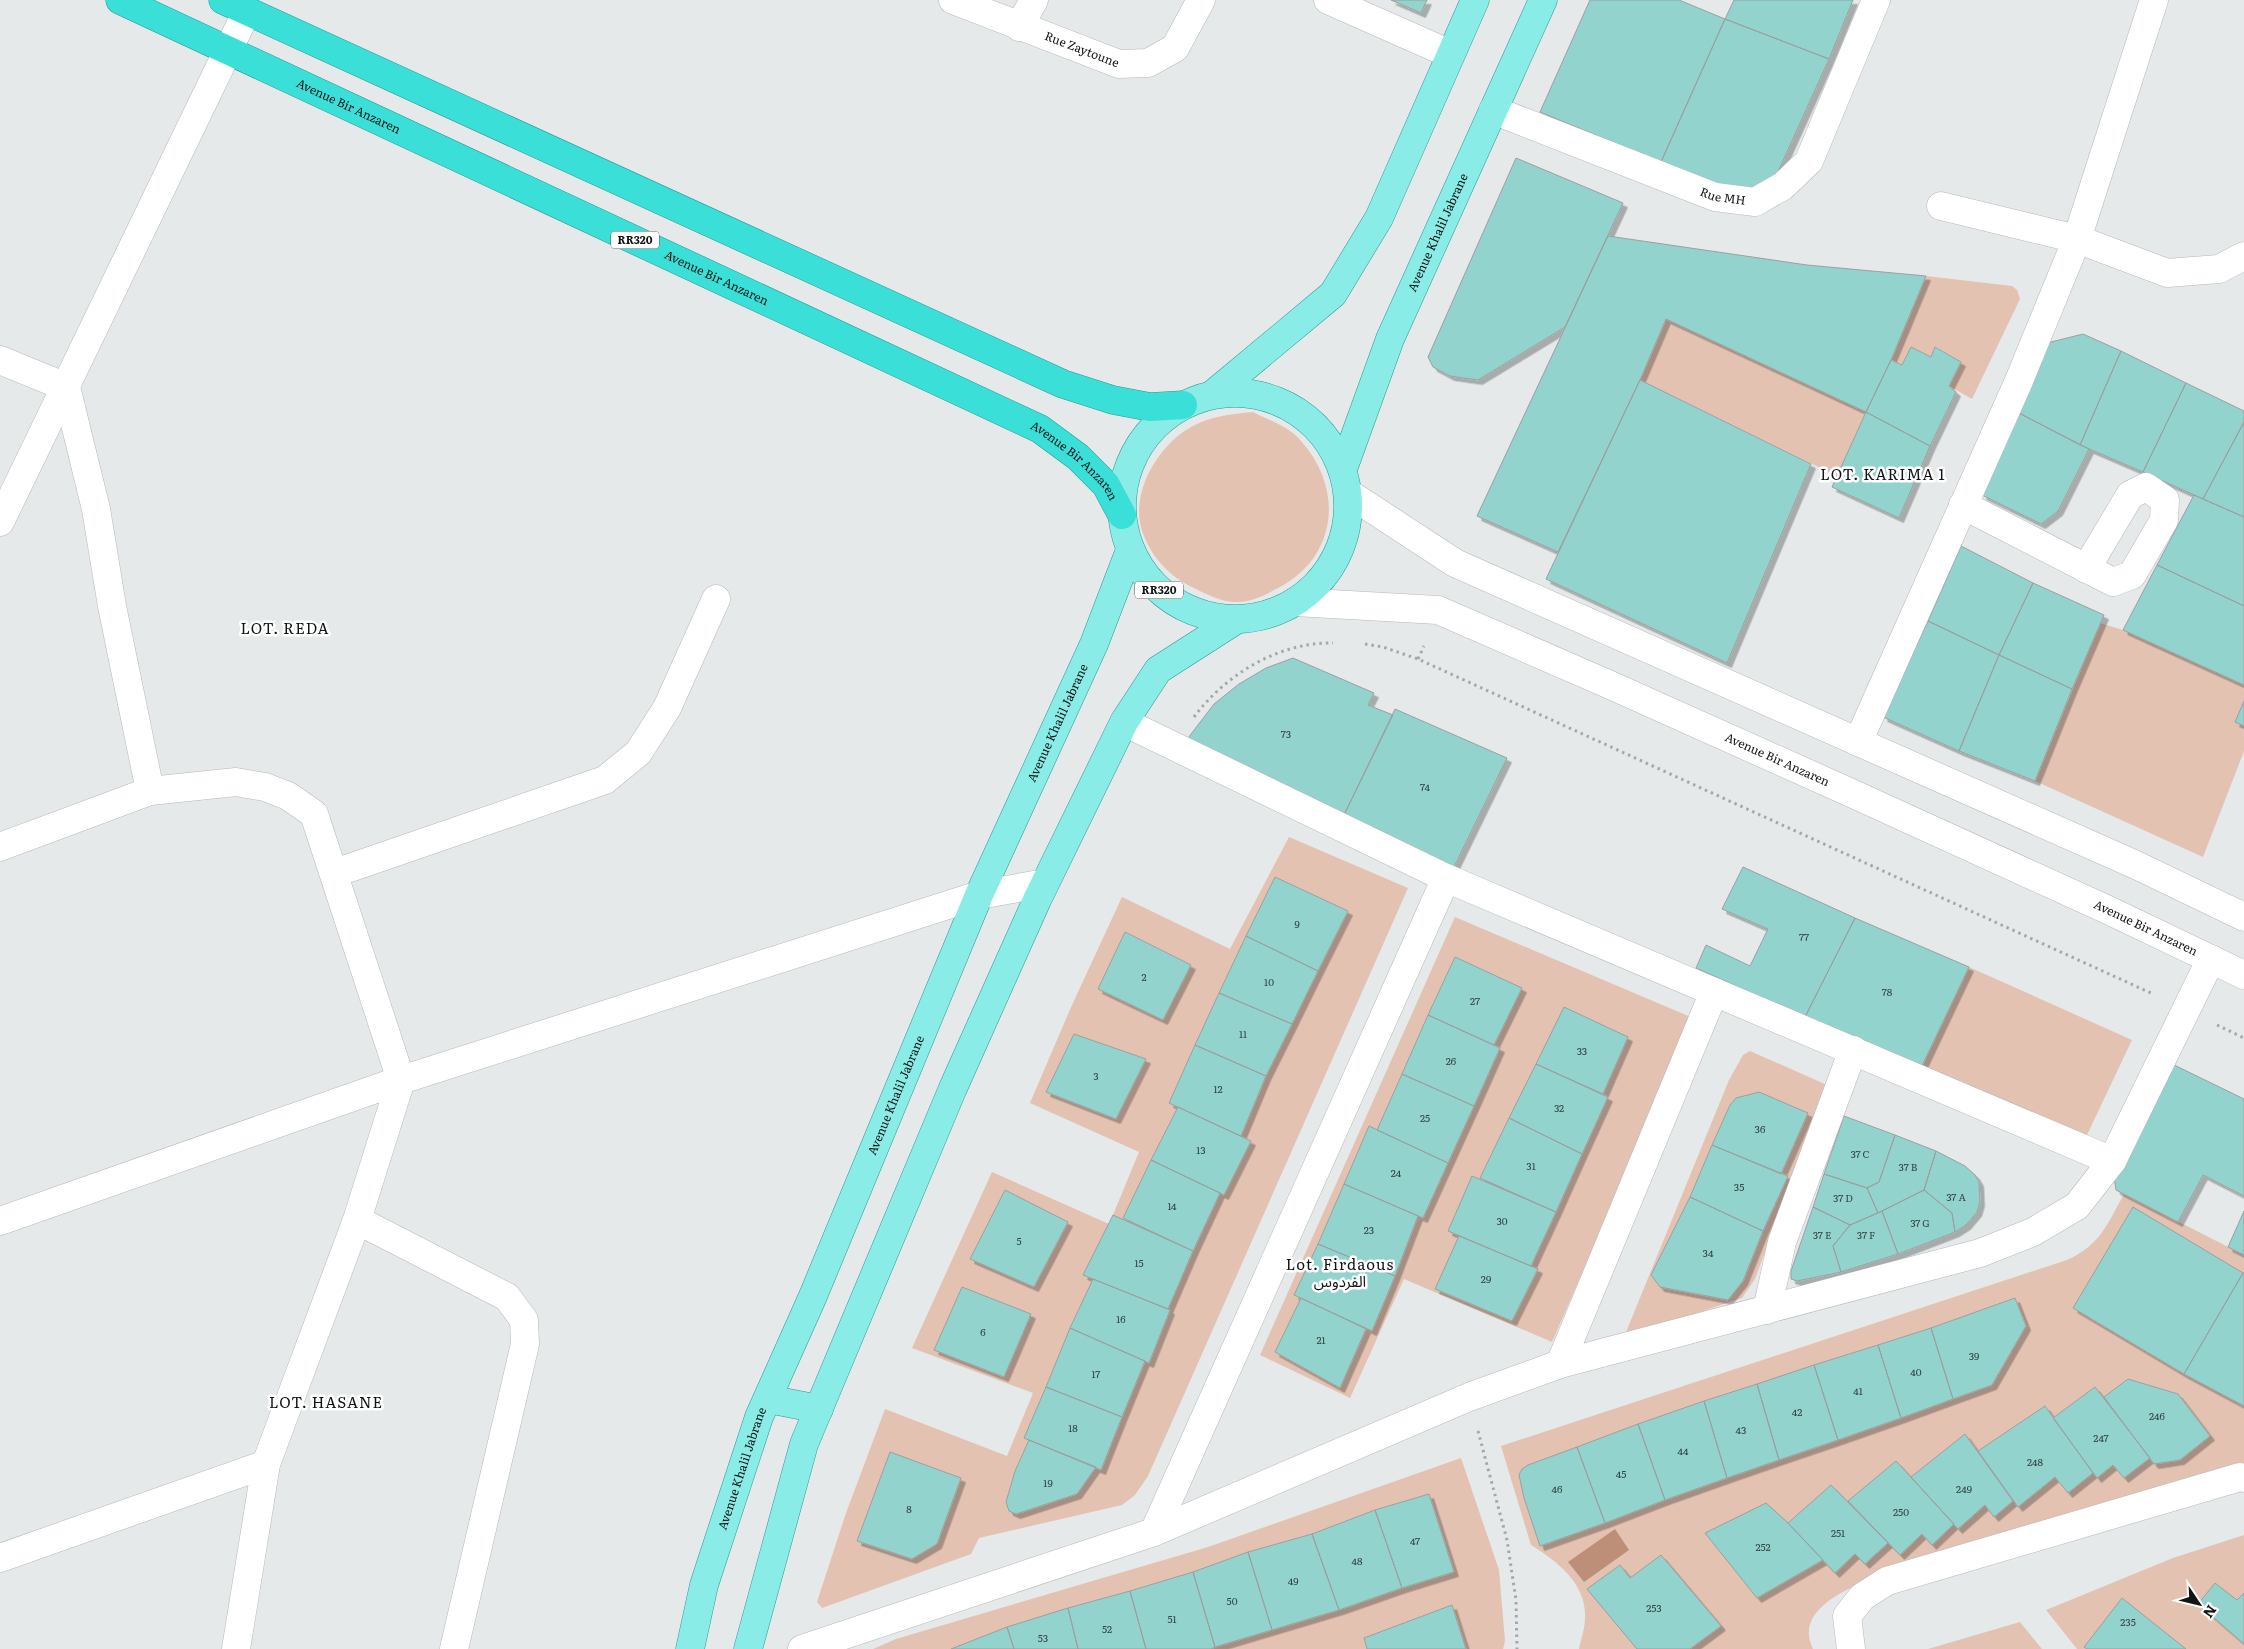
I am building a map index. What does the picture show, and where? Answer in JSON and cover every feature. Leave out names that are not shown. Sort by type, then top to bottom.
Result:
[{"type":"highway","name":"Avenue Bir Anzaren","points":[[120,0],[1040,429],[1078,456],[1106,485],[1122,515]]},
{"type":"highway","name":"RR320","points":[[235,5],[1063,384],[1113,400],[1150,408],[1183,404]]},
{"type":"main road","points":[[1213,394],[1333,294],[1379,218],[1475,0]]},
{"type":"main road","name":"Avenue Khalil Jabrane","points":[[1346,481],[1390,340],[1543,0]]},
{"type":"main road","name":"RR320","points":[[1244,392],[1275,399],[1301,412],[1322,432],[1334,450],[1346,481],[1348,519],[1342,545],[1323,578],[1295,602],[1262,616],[1236,620],[1211,617],[1187,609],[1169,598],[1153,585],[1140,568],[1130,550],[1122,515],[1122,487],[1131,461],[1152,428],[1183,404],[1213,394],[1244,392]]},
{"type":"main road","name":"Avenue Khalil Jabrane","points":[[690,1649],[704,1585],[759,1417],[820,1278],[979,895],[1094,644],[1130,550]]},
{"type":"main road","points":[[748,1649],[804,1444],[953,1088],[1045,884],[1124,722],[1158,670],[1236,620]]},
{"type":"main road","points":[[768,1399],[818,1409]]},
{"type":"street","name":"Rue Zaytoune","points":[[953,0],[1119,64],[1148,64],[1175,48],[1201,0]]},
{"type":"street","points":[[1019,27],[1034,0]]},
{"type":"street","points":[[1328,0],[1450,54]]},
{"type":"street","name":"Rue MH","points":[[1493,110],[1716,197],[1755,202],[1784,186],[1809,161],[1876,0]]},
{"type":"street","points":[[1858,742],[2018,384],[2077,239],[2154,0]]},
{"type":"street","points":[[0,522],[229,51],[235,5]]},
{"type":"street","points":[[1941,206],[2077,239],[2166,273],[2219,269],[2244,256]]},
{"type":"street","points":[[0,360],[66,387]]},
{"type":"street","points":[[66,387],[96,509],[112,606],[150,791]]},
{"type":"street","points":[[1346,481],[1455,563],[2136,865],[2244,917]]},
{"type":"street","points":[[1963,505],[2086,569]]},
{"type":"street","points":[[335,873],[605,780],[638,753],[667,708],[716,599]]},
{"type":"street","name":"Avenue Bir Anzaren","points":[[1295,602],[1438,610],[1849,792],[2244,975]]},
{"type":"street","points":[[1124,722],[1446,878],[2112,1161]]},
{"type":"street","points":[[0,847],[150,791],[236,782],[265,787],[288,796],[314,814],[335,873],[401,1080],[357,1220],[266,1464],[236,1649]]},
{"type":"street","points":[[1154,1532],[1446,878]]},
{"type":"street","points":[[0,1221],[401,1080],[979,895],[1045,884]]},
{"type":"street","points":[[802,1649],[1154,1532],[1470,1397],[1560,1364],[1980,1253],[2033,1232],[2077,1206],[2112,1161],[2211,959]]},
{"type":"street","points":[[1560,1364],[1714,992]]},
{"type":"street","points":[[1767,1310],[1782,1242],[1853,1050]]},
{"type":"street","points":[[357,1220],[506,1297],[524,1320],[525,1344],[454,1649]]},
{"type":"street","points":[[0,1558],[266,1464]]},
{"type":"street","points":[[1851,1649],[1847,1616],[1862,1597],[1887,1581],[2240,1477],[2244,1478]]},
{"type":"path","points":[[1172,746],[1206,700],[1226,682],[1249,666],[1274,655],[1301,647],[1337,643]]},
{"type":"path","points":[[1356,643],[1383,647],[1418,659],[2244,1038]]},
{"type":"path","points":[[1470,1397],[1507,1540],[1516,1600],[1517,1649]]},
{"type":"shaded area","points":[[1926,276],[2012,286],[2017,290],[2020,299],[1972,399],[1949,386],[1961,362],[1936,347],[1931,357],[1911,348],[1902,365],[1891,360]]},
{"type":"shaded area","points":[[1666,319],[1866,412],[1837,476],[1640,380]]},
{"type":"shaded area","points":[[1253,412],[1291,432],[1301,441],[1315,460],[1324,481],[1329,501],[1328,522],[1322,542],[1312,560],[1296,576],[1261,596],[1250,600],[1233,602],[1215,598],[1189,586],[1165,568],[1153,553],[1144,536],[1140,521],[1139,505],[1142,489],[1148,474],[1167,447],[1179,436],[1191,427],[1206,420]]},
{"type":"shaded area","points":[[2100,623],[2123,630],[2244,685],[2244,751],[2203,857],[2035,781]]},
{"type":"shaded area","points":[[1289,837],[1408,888],[1148,1476],[1135,1495],[1122,1505],[979,1538],[971,1554],[822,1608],[817,1602],[846,1513],[885,1409],[1007,1456],[1033,1393],[912,1348],[992,1172],[1109,1224],[1113,1215],[1139,1152],[1030,1103],[1072,1005],[1122,897],[1230,949]]},
{"type":"shaded area","points":[[1455,917],[1693,1018],[1552,1342],[1404,1279],[1350,1398],[1260,1355]]},
{"type":"shaded area","points":[[1969,967],[2132,1040],[2086,1137],[1921,1068]]},
{"type":"shaded area","points":[[1750,1051],[1827,1085],[1755,1279],[1742,1298],[1624,1337],[1729,1080],[1743,1055]]},
{"type":"shaded area","points":[[2124,1194],[2244,1255],[2244,1466],[1871,1578],[1836,1596],[1816,1613],[1810,1624],[1809,1636],[1813,1649],[1579,1649],[1585,1618],[1581,1595],[1576,1584],[1560,1566],[1531,1545],[1501,1446],[2067,1260],[2087,1248],[2102,1233]]},
{"type":"shaded area","points":[[1461,1458],[1499,1570],[1505,1641],[1503,1649],[873,1649],[896,1639],[1208,1547]]},
{"type":"shaded area","points":[[1615,1529],[1629,1550],[1584,1582],[1568,1562]]},
{"type":"shaded area","points":[[2244,1535],[2244,1649],[2077,1649],[2046,1610],[2173,1558]]},
{"type":"shaded area","points":[[2020,1622],[2042,1649],[1928,1649]]},
{"type":"building","points":[[1391,0],[1427,0],[1421,13]]},
{"type":"building","points":[[1590,0],[1679,0],[1725,19],[1661,162],[1540,112]]},
{"type":"building","points":[[1734,0],[1853,0],[1829,59],[1725,19]]},
{"type":"building","points":[[1725,19],[1829,59],[1777,174],[1753,190],[1717,185],[1661,162]]},
{"type":"building","points":[[1516,158],[1623,203],[1565,327],[1478,380],[1450,376],[1433,367],[1428,357]]},
{"type":"building","points":[[1608,236],[1807,265],[1926,276],[1891,360],[1866,412],[1666,319],[1640,380],[1558,552],[1477,516]]},
{"type":"building","points":[[2083,334],[2121,351],[2080,445],[2017,412],[2047,343]]},
{"type":"building","points":[[1911,347],[1931,357],[1935,347],[1961,362],[1949,386],[1956,392],[1930,446],[1866,412],[1891,360],[1902,365]]},
{"type":"building","points":[[2121,351],[2186,383],[2143,472],[2080,445]]},
{"type":"building","points":[[1640,380],[1811,464],[1727,663],[1546,579]]},
{"type":"building","points":[[2186,383],[2244,411],[2244,422],[2203,499],[2143,472]]},
{"type":"building","points":[[1866,412],[1930,446],[1899,518],[1832,487]]},
{"type":"building","points":[[2017,412],[2089,449],[2058,511],[2041,524],[1982,495]]},
{"type":"building","points":[[2244,422],[2244,517],[2203,499]]},
{"type":"building","points":[[2194,495],[2244,517],[2244,606],[2157,565]]},
{"type":"building","points":[[1961,546],[2033,583],[1999,655],[1928,621]]},
{"type":"building","points":[[2157,565],[2244,606],[2244,685],[2123,630]]},
{"type":"building","points":[[2033,583],[2104,615],[2072,689],[1999,655]]},
{"type":"building","points":[[1928,621],[1999,655],[1959,751],[1883,717]]},
{"type":"building","points":[[1999,655],[2072,689],[2035,781],[1959,751]]},
{"type":"building","points":[[1293,658],[1374,693],[1368,705],[1393,715],[1343,817],[1185,742],[1214,704],[1239,684],[1266,668]]},
{"type":"building","points":[[2244,701],[2244,726],[2235,722]]},
{"type":"building","points":[[1395,709],[1507,758],[1452,871],[1343,817]]},
{"type":"building","points":[[1743,867],[1855,918],[1805,1017],[1696,968],[1706,945],[1750,966],[1768,929],[1722,909]]},
{"type":"building","points":[[1275,877],[1348,911],[1318,971],[1246,936]]},
{"type":"building","points":[[1855,918],[1969,967],[1921,1068],[1805,1017]]},
{"type":"building","points":[[1125,932],[1191,965],[1163,1020],[1098,989]]},
{"type":"building","points":[[1246,936],[1318,971],[1292,1024],[1219,993]]},
{"type":"building","points":[[1455,957],[1522,988],[1494,1045],[1428,1015]]},
{"type":"building","points":[[1219,993],[1292,1024],[1266,1076],[1195,1045]]},
{"type":"building","points":[[1564,1007],[1628,1037],[1603,1094],[1536,1064]]},
{"type":"building","points":[[1428,1015],[1500,1048],[1474,1106],[1402,1074]]},
{"type":"building","points":[[1074,1034],[1146,1059],[1116,1119],[1046,1092]]},
{"type":"building","points":[[1195,1045],[1266,1076],[1241,1136],[1169,1103]]},
{"type":"building","points":[[2170,1063],[2244,1099],[2244,1196],[2203,1175],[2178,1222],[2116,1190],[2114,1177]]},
{"type":"building","points":[[1536,1064],[1608,1097],[1582,1154],[1509,1118]]},
{"type":"building","points":[[1402,1074],[1474,1106],[1448,1163],[1377,1130]]},
{"type":"building","points":[[1759,1092],[1808,1113],[1781,1174],[1712,1145],[1730,1105],[1736,1098]]},
{"type":"building","points":[[1178,1107],[1251,1141],[1224,1195],[1151,1160]]},
{"type":"building","points":[[1844,1116],[1895,1135],[1879,1182],[1867,1188],[1824,1174]]},
{"type":"building","points":[[1509,1118],[1582,1154],[1556,1212],[1480,1178]]},
{"type":"building","points":[[1369,1126],[1448,1163],[1423,1218],[1344,1184]]},
{"type":"building","points":[[1895,1135],[1936,1151],[1924,1190],[1878,1213],[1867,1188],[1879,1182]]},
{"type":"building","points":[[1712,1145],[1788,1176],[1763,1231],[1690,1197]]},
{"type":"building","points":[[1936,1151],[1965,1166],[1975,1175],[1979,1182],[1980,1202],[1977,1212],[1966,1225],[1955,1232],[1952,1213],[1924,1190]]},
{"type":"building","points":[[1151,1160],[1220,1193],[1193,1251],[1123,1218]]},
{"type":"building","points":[[1824,1174],[1867,1188],[1878,1213],[1850,1225],[1813,1207]]},
{"type":"building","points":[[1472,1176],[1556,1212],[1531,1266],[1448,1231]]},
{"type":"building","points":[[1344,1184],[1418,1216],[1395,1276],[1318,1244]]},
{"type":"building","points":[[1005,1190],[1068,1222],[1034,1287],[970,1259]]},
{"type":"building","points":[[1924,1190],[1952,1213],[1955,1232],[1898,1254],[1882,1211]]},
{"type":"building","points":[[1690,1197],[1763,1231],[1743,1281],[1728,1300],[1660,1287],[1651,1275]]},
{"type":"building","points":[[1813,1207],[1850,1225],[1833,1246],[1841,1272],[1797,1281],[1791,1279],[1791,1271]]},
{"type":"building","points":[[2133,1207],[2243,1273],[2184,1374],[2073,1308]]},
{"type":"building","points":[[1882,1211],[1898,1254],[1841,1272],[1833,1246],[1850,1225]]},
{"type":"building","points":[[2244,1211],[2244,1255],[2228,1247]]},
{"type":"building","points":[[1113,1215],[1193,1251],[1168,1309],[1083,1275]]},
{"type":"building","points":[[1459,1236],[1538,1269],[1512,1321],[1435,1289]]},
{"type":"building","points":[[1318,1244],[1395,1276],[1372,1331],[1294,1295]]},
{"type":"building","points":[[2244,1273],[2244,1406],[2184,1374]]},
{"type":"building","points":[[1093,1279],[1170,1310],[1149,1363],[1070,1328]]},
{"type":"building","points":[[962,1287],[1031,1314],[1004,1377],[934,1350]]},
{"type":"building","points":[[1301,1298],[1366,1329],[1340,1388],[1275,1352]]},
{"type":"building","points":[[2015,1298],[2026,1326],[1992,1385],[1953,1399],[1931,1328]]},
{"type":"building","points":[[1070,1328],[1145,1361],[1122,1417],[1046,1387]]},
{"type":"building","points":[[1931,1328],[1953,1399],[1901,1418],[1878,1345]]},
{"type":"building","points":[[1878,1345],[1901,1418],[1838,1440],[1814,1365]]},
{"type":"building","points":[[1814,1365],[1838,1440],[1779,1460],[1757,1384]]},
{"type":"building","points":[[2128,1379],[2178,1394],[2210,1436],[2180,1460],[2154,1464],[2104,1397]]},
{"type":"building","points":[[1757,1384],[1779,1460],[1727,1478],[1704,1401]]},
{"type":"building","points":[[1046,1387],[1122,1417],[1101,1470],[1024,1438]]},
{"type":"building","points":[[2095,1387],[2150,1458],[2124,1478],[2113,1465],[2097,1478],[2053,1418]]},
{"type":"building","points":[[1704,1401],[1727,1478],[1665,1500],[1638,1424]]},
{"type":"building","points":[[2045,1406],[2093,1473],[2068,1493],[2055,1477],[2018,1507],[1978,1451]]},
{"type":"building","points":[[1638,1424],[1665,1500],[1605,1523],[1577,1447]]},
{"type":"building","points":[[1965,1434],[2013,1501],[1994,1517],[1985,1505],[1958,1529],[1911,1477]]},
{"type":"building","points":[[1029,1440],[1096,1467],[1077,1494],[1016,1514],[1009,1511],[1006,1502],[1015,1471]]},
{"type":"building","points":[[1577,1447],[1605,1523],[1540,1546],[1524,1498],[1519,1475],[1522,1469],[1528,1465]]},
{"type":"building","points":[[890,1452],[961,1478],[937,1544],[912,1559],[857,1541]]},
{"type":"building","points":[[1896,1461],[1954,1524],[1932,1545],[1922,1534],[1900,1555],[1848,1501]]},
{"type":"building","points":[[1831,1485],[1888,1543],[1865,1564],[1855,1554],[1835,1573],[1788,1523]]},
{"type":"building","points":[[1429,1494],[1454,1572],[1402,1588],[1375,1510]]},
{"type":"building","points":[[1766,1503],[1823,1560],[1757,1598],[1705,1533]]},
{"type":"building","points":[[1375,1510],[1402,1588],[1339,1610],[1312,1534]]},
{"type":"building","points":[[1312,1534],[1339,1610],[1272,1630],[1248,1552]]},
{"type":"building","points":[[1248,1552],[1272,1630],[1215,1647],[1193,1572]]},
{"type":"building","points":[[1661,1555],[1721,1626],[1690,1649],[1637,1649],[1587,1589],[1620,1565],[1630,1578]]},
{"type":"building","points":[[1193,1572],[1215,1647],[1211,1649],[1146,1649],[1130,1591]]},
{"type":"building","points":[[2215,1583],[2237,1600],[2244,1593],[2244,1644],[2198,1604]]},
{"type":"building","points":[[1130,1591],[1146,1649],[1078,1649],[1068,1608]]},
{"type":"building","points":[[2122,1598],[2186,1649],[2087,1649],[2084,1647]]},
{"type":"building","points":[[1452,1605],[1466,1649],[1367,1649],[1364,1638]]},
{"type":"building","points":[[1068,1608],[1078,1649],[1014,1649],[1007,1627]]},
{"type":"building","points":[[1007,1627],[1014,1649],[951,1649]]},
{"type":"district","name":"LOT. KARIMA 1","points":[[1883,475]]},
{"type":"district","name":"LOT. REDA","points":[[285,629]]},
{"type":"district","name":"Lot. Firdaous الفردوس","points":[[1340,1274]]},
{"type":"district","name":"LOT. HASANE","points":[[326,1403]]}]
